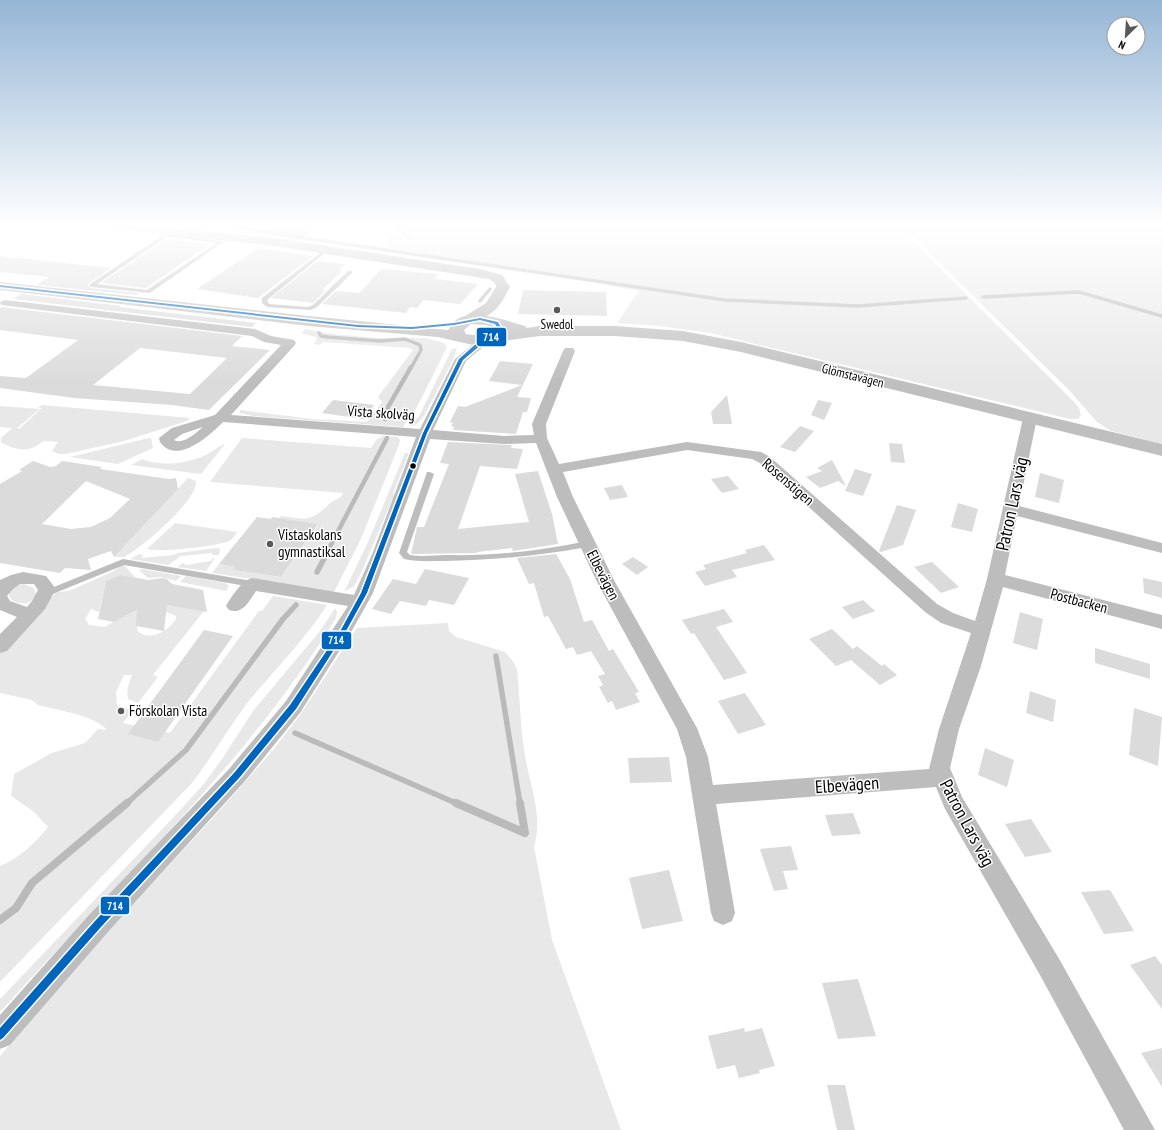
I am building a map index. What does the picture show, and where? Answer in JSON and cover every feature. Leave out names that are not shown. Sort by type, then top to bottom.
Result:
[{"type":"main road","name":"Glömstavägen","points":[[0,286],[309,321],[399,328],[463,329],[473,340],[493,331],[636,332],[699,339],[1162,450]]},
{"type":"street","points":[[0,1035],[98,924],[237,775],[301,695],[359,602],[381,552],[425,433],[461,359],[463,329],[491,306],[504,287],[502,282],[494,278]]},
{"type":"street","name":"Vista skolväg","points":[[5,303],[255,332],[268,339],[290,343],[220,418],[504,440],[540,439]]},
{"type":"street","points":[[461,359],[493,331],[491,306]]},
{"type":"street","points":[[540,439],[539,424],[569,351]]},
{"type":"street","name":"Patron Lars väg","points":[[1030,418],[996,579],[940,759],[939,768],[953,802],[1049,966],[1140,1130]]},
{"type":"street","name":"Elbevägen","points":[[540,439],[543,442],[587,544],[635,636],[687,728],[697,757],[723,913]]},
{"type":"street","name":"Rosenstigen","points":[[555,469],[687,446],[756,455],[765,460],[930,608],[947,618],[981,630]]},
{"type":"street","points":[[1011,509],[1162,548]]},
{"type":"street","points":[[0,594],[3,588],[12,581],[29,577],[43,583],[47,590],[42,601],[0,646]]},
{"type":"street","name":"Postbacken","points":[[996,579],[1162,622]]},
{"type":"street","points":[[235,606],[252,584],[359,602]]},
{"type":"street","points":[[0,599],[4,606],[30,615]]},
{"type":"street","name":"Elbevägen","points":[[704,795],[942,777]]},
{"type":"lane","points":[[103,278],[92,285],[148,292],[169,278]]},
{"type":"lane","points":[[291,278],[264,299],[264,302],[267,304],[309,310],[344,278]]},
{"type":"lane","points":[[430,474],[403,553],[407,557],[498,557],[558,550],[587,544]]},
{"type":"lane","points":[[46,593],[122,562],[252,584]]},
{"type":"shaded area","points":[[573,278],[950,278],[1074,402],[1079,408],[1081,415],[1078,419],[1070,419],[710,333],[659,326],[617,323],[639,291],[611,286],[605,283]]},
{"type":"shaded area","points":[[955,278],[1162,278],[1162,444],[1111,431],[1097,422],[1068,389]]},
{"type":"shaded area","points":[[306,329],[333,334],[379,338],[426,338],[444,343],[447,347],[417,407],[403,427],[253,416],[240,413],[240,410],[312,419],[367,422],[382,402],[378,397],[413,350],[410,348],[323,342],[320,345],[314,344],[317,339],[316,337],[301,333]]},
{"type":"shaded area","points":[[457,348],[454,358],[424,416],[417,424],[410,427],[419,416],[452,349]]},
{"type":"shaded area","points":[[42,405],[190,418],[187,421],[124,441],[66,454],[59,454],[52,451],[58,442],[43,441],[28,449],[17,449],[1,442],[1,438],[12,428],[0,427],[0,406],[40,409],[17,428],[19,429],[42,408],[38,408]]},
{"type":"shaded area","points":[[383,436],[398,437],[400,440],[399,445],[360,541],[334,592],[212,573],[219,564],[235,567],[234,570],[281,577],[318,525],[279,518],[281,516],[302,519],[312,517],[340,497],[343,493],[210,482],[242,438],[371,448],[377,439]]},
{"type":"shaded area","points":[[151,438],[153,448],[118,464],[70,457]]},
{"type":"shaded area","points":[[225,444],[201,474],[131,465],[142,459],[166,464],[190,461],[206,455]]},
{"type":"shaded area","points":[[405,453],[408,453],[408,455],[393,494],[397,495],[392,500],[362,571],[354,586],[344,592],[369,540]]},
{"type":"shaded area","points":[[188,478],[196,481],[194,489],[189,499],[180,510],[158,532],[137,549],[124,557],[114,557]]},
{"type":"shaded area","points":[[175,523],[237,532],[230,540],[213,545],[175,550],[147,549]]},
{"type":"shaded area","points":[[217,548],[220,549],[219,555],[212,555],[212,553],[181,556],[168,565],[130,559],[139,554],[143,555],[142,558],[174,555],[177,553]]},
{"type":"shaded area","points":[[215,558],[206,571],[177,567],[183,563],[186,565],[211,561]]},
{"type":"shaded area","points":[[121,565],[124,565],[136,578],[120,575],[106,581],[99,612],[91,609],[85,619],[89,625],[104,627],[137,610],[137,630],[142,634],[152,635],[158,634],[168,628],[176,619],[176,616],[166,612],[167,605],[204,611],[153,675],[158,677],[138,703],[128,699],[127,696],[132,675],[124,675],[116,692],[117,705],[132,711],[123,723],[170,733],[259,611],[262,611],[273,596],[327,605],[299,643],[248,702],[192,783],[0,982],[0,866],[27,850],[48,827],[33,811],[11,796],[14,774],[52,753],[85,743],[98,729],[107,730],[93,720],[65,711],[38,705],[32,700],[0,693],[0,652],[44,607],[56,592],[69,591],[114,571]]},
{"type":"shaded area","points":[[142,569],[181,576],[176,581],[161,577],[148,578],[139,570]]},
{"type":"shaded area","points":[[186,576],[225,583],[229,586],[226,591],[180,582]]},
{"type":"shaded area","points":[[24,584],[34,588],[36,594],[34,598],[28,603],[24,604],[13,601],[10,598],[9,592],[17,585]]},
{"type":"shaded area","points":[[335,608],[337,612],[336,618],[300,672],[261,724],[220,774],[133,870],[0,1012],[0,999],[203,785],[253,711],[320,631]]},
{"type":"shaded area","points":[[448,623],[449,631],[456,637],[505,652],[517,669],[524,749],[536,810],[537,835],[534,847],[552,940],[621,1130],[0,1130],[0,1056],[63,980],[222,808],[273,750],[300,715],[357,628]]},
{"type":"building","points":[[48,278],[97,278],[88,284],[88,286],[92,288],[139,293],[136,295],[37,285]]},
{"type":"building","points":[[109,278],[161,278],[146,288],[101,283]]},
{"type":"building","points":[[214,278],[285,278],[258,298],[197,289]]},
{"type":"building","points":[[297,278],[335,278],[322,290],[326,290],[313,303],[271,298]]},
{"type":"building","points":[[373,278],[436,278],[435,279],[478,284],[460,304],[424,300],[417,308],[410,307],[406,313],[322,304],[336,291],[360,293]]},
{"type":"building","points":[[523,290],[606,292],[607,316],[518,314]]},
{"type":"building","points":[[22,294],[256,323],[252,327],[13,299]]},
{"type":"building","points":[[2,307],[242,336],[232,346],[270,350],[209,410],[172,405],[74,398],[0,388],[0,376],[26,378],[78,340],[0,330],[0,308]],"holes":[[[140,348],[227,358],[190,394],[93,385]]]},
{"type":"building","points":[[500,361],[533,364],[517,397],[531,398],[527,412],[523,412],[516,434],[453,430],[454,427],[451,426],[453,423],[450,422],[458,406],[465,407],[522,385],[489,381]]},
{"type":"building","points":[[727,395],[732,424],[713,424],[711,412]]},
{"type":"building","points":[[333,400],[374,405],[364,419],[322,413]]},
{"type":"building","points":[[818,400],[832,403],[824,420],[811,415]]},
{"type":"building","points":[[800,426],[814,431],[795,452],[780,447]]},
{"type":"building","points":[[448,442],[512,445],[511,448],[523,449],[517,469],[480,466],[458,529],[529,522],[515,474],[538,471],[552,514],[558,544],[513,551],[512,548],[477,553],[411,554],[417,527],[424,527],[449,464],[440,463]]},
{"type":"building","points":[[889,443],[902,444],[905,463],[891,462]]},
{"type":"building","points":[[832,460],[846,486],[838,481],[820,488],[806,477],[822,471],[817,468]]},
{"type":"building","points":[[33,461],[50,467],[56,466],[62,461],[102,467],[100,469],[169,479],[176,478],[178,489],[114,557],[111,551],[88,559],[91,570],[65,568],[60,573],[0,563],[0,484],[22,471],[19,470]],"holes":[[[86,481],[130,499],[110,518],[91,527],[71,529],[42,524]]]},
{"type":"building","points":[[855,469],[872,474],[863,496],[845,491]]},
{"type":"building","points":[[1040,473],[1064,480],[1059,503],[1035,497]]},
{"type":"building","points":[[728,476],[739,489],[722,493],[711,479]]},
{"type":"building","points":[[622,485],[628,497],[610,500],[604,488]]},
{"type":"building","points":[[958,503],[978,509],[972,532],[951,527]]},
{"type":"building","points":[[897,505],[916,510],[903,545],[881,552],[879,551]]},
{"type":"building","name":"Vistaskolans gymnastiksal","points":[[257,517],[271,519],[272,517],[318,524],[281,577],[233,570],[235,567],[219,564]]},
{"type":"building","points":[[764,545],[775,560],[732,570],[737,577],[705,586],[695,572],[706,569],[703,565],[747,553],[745,550]]},
{"type":"building","points":[[556,554],[570,579],[584,622],[592,620],[609,651],[613,649],[639,692],[635,693],[640,702],[616,710],[612,701],[608,703],[599,687],[603,685],[598,676],[605,674],[591,651],[577,655],[573,647],[566,649],[548,616],[544,617],[534,583],[529,584],[517,558]]},
{"type":"building","points":[[633,557],[648,567],[637,575],[622,564]]},
{"type":"building","points":[[932,562],[959,587],[941,593],[914,567]]},
{"type":"building","points":[[425,569],[469,578],[454,605],[429,600],[426,606],[400,601],[391,614],[372,609],[393,579],[416,584]]},
{"type":"building","points":[[120,575],[148,580],[162,578],[167,579],[172,584],[203,590],[207,612],[167,605],[164,631],[136,626],[137,610],[114,622],[98,619],[106,581]]},
{"type":"building","points":[[1143,578],[1162,582],[1162,598],[1144,593]]},
{"type":"building","points":[[863,600],[875,611],[853,619],[842,607]]},
{"type":"building","points":[[724,609],[733,622],[716,627],[747,673],[724,680],[694,633],[691,634],[682,620]]},
{"type":"building","points":[[1020,612],[1043,619],[1037,650],[1013,643]]},
{"type":"building","points":[[832,629],[853,649],[857,646],[882,666],[884,664],[897,675],[880,685],[851,660],[836,666],[809,639]]},
{"type":"building","name":"Förskolan Vista","points":[[204,630],[233,636],[158,742],[128,734]]},
{"type":"building","points":[[1095,648],[1150,664],[1150,679],[1095,663]]},
{"type":"building","points":[[1030,691],[1056,700],[1053,722],[1026,713]]},
{"type":"building","points":[[745,693],[766,725],[738,734],[718,701]]},
{"type":"building","points":[[1134,708],[1162,717],[1158,766],[1129,755]]},
{"type":"building","points":[[985,748],[1014,760],[1007,787],[978,775]]},
{"type":"building","points":[[669,757],[672,782],[630,783],[628,758]]},
{"type":"building","points":[[853,813],[861,834],[832,836],[825,815]]},
{"type":"building","points":[[1031,819],[1052,852],[1025,857],[1005,824]]},
{"type":"building","points":[[791,846],[798,870],[783,871],[788,889],[774,891],[760,849]]},
{"type":"building","points":[[669,870],[683,921],[642,929],[629,878]]},
{"type":"building","points":[[1110,890],[1134,931],[1104,934],[1081,892]]},
{"type":"building","points":[[1155,956],[1162,965],[1162,1009],[1130,965]]},
{"type":"building","points":[[858,979],[876,1036],[838,1039],[822,983]]},
{"type":"building","points":[[744,1028],[745,1032],[762,1028],[775,1066],[759,1070],[760,1073],[739,1078],[735,1065],[717,1069],[708,1036]]},
{"type":"building","points":[[1162,1048],[1162,1087],[1141,1053]]},
{"type":"building","points":[[827,1085],[845,1085],[855,1130],[837,1130]]},
{"type":"waterway","points":[[574,278],[725,300],[858,306],[966,298]]},
{"type":"waterway","points":[[480,301],[490,289]]},
{"type":"waterway","points":[[983,297],[1079,292],[1162,316]]},
{"type":"waterway","points":[[319,333],[321,336],[328,337],[380,341],[405,339],[420,345],[421,350],[411,368]]},
{"type":"waterway","points":[[385,419],[388,407],[411,367]]},
{"type":"waterway","points":[[325,556],[387,438]]},
{"type":"waterway","points":[[317,572],[326,555]]},
{"type":"waterway","points":[[126,804],[186,750],[283,619],[296,605]]},
{"type":"waterway","points":[[496,656],[520,804]]},
{"type":"waterway","points":[[295,733],[458,804]]},
{"type":"waterway","points":[[0,920],[16,908],[32,883],[127,803]]},
{"type":"waterway","points":[[456,803],[525,833],[520,803]]},
{"type":"transit line","name":"714","points":[[0,286],[358,326],[412,328],[454,324],[480,319],[497,323],[500,329],[497,334],[480,343],[461,359],[425,433],[364,593],[344,629],[293,707],[237,775],[98,924],[0,1035]]},
{"type":"place","name":"Swedol","points":[[557,310]]},
{"type":"place","name":"Vistaskolans gymnastiksal","points":[[270,544]]},
{"type":"place","name":"Förskolan Vista","points":[[121,711]]}]
